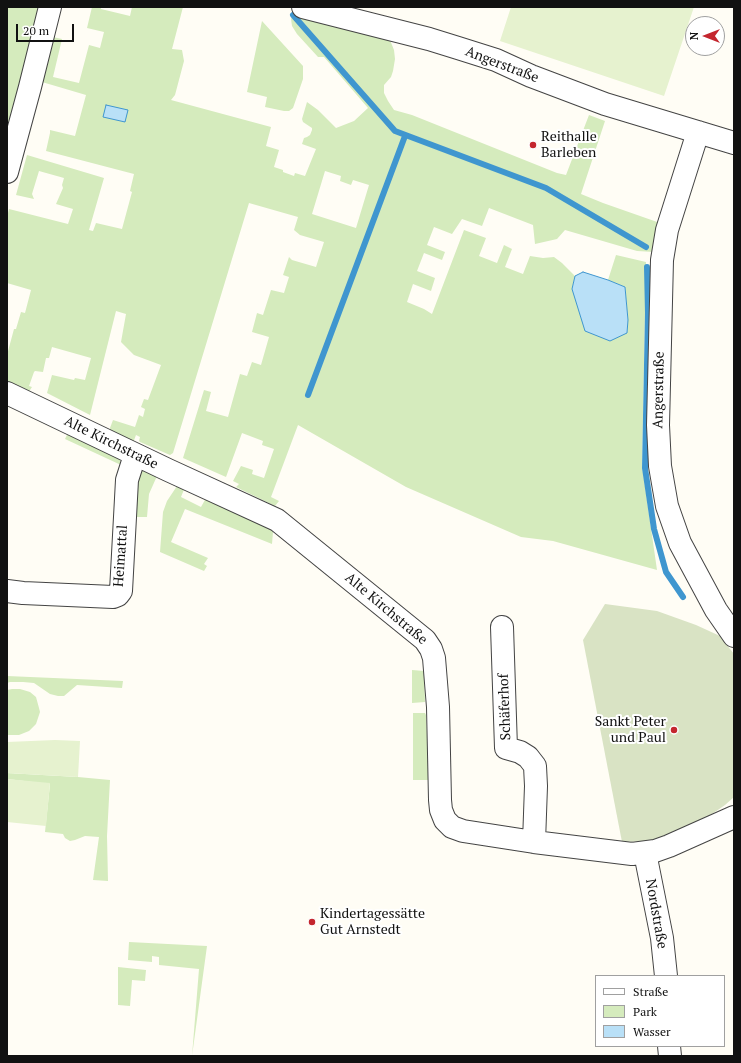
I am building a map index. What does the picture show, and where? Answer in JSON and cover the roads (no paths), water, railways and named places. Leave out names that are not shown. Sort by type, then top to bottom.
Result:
[{"type":"street","points":[[7,172],[50,7]]},
{"type":"street","name":"Angerstraße","points":[[303,7],[458,48],[496,60],[531,76],[605,104],[734,143]]},
{"type":"street","name":"Angerstraße","points":[[698,132],[667,230],[662,260],[658,425],[660,466],[667,506],[680,543],[716,610],[734,636]]},
{"type":"street","name":"Alte Kirchstraße","points":[[7,394],[277,520],[425,640],[432,649],[434,658],[438,707],[441,810],[445,820],[452,827],[463,831],[534,842],[632,854],[645,853],[669,846],[734,817]]},
{"type":"street","name":"Heimattal","points":[[7,591],[113,597],[118,595],[120,591],[127,480],[135,455]]},
{"type":"street","name":"Schäferhof","points":[[502,627],[506,748],[520,752],[528,757],[535,766],[536,786],[534,842]]},
{"type":"street","name":"Nordstraße","points":[[645,853],[662,938],[666,975]]},
{"type":"water","points":[[106,105],[128,110],[125,122],[103,117]]},
{"type":"water","points":[[583,272],[625,287],[628,320],[627,333],[610,341],[585,331],[572,289],[575,276]]},
{"type":"waterway","points":[[293,15],[395,131],[546,188],[646,247]]},
{"type":"waterway","points":[[308,395],[405,136]]},
{"type":"waterway","points":[[647,267],[648,313],[645,468],[654,529],[666,572],[683,597]]},
{"type":"place","name":"Reithalle Barleben","points":[[533,145]]},
{"type":"place","name":"Sankt Peter und Paul","points":[[674,730]]},
{"type":"place","name":"Kindertagessätte Gut Arnstedt","points":[[312,922]]}]
